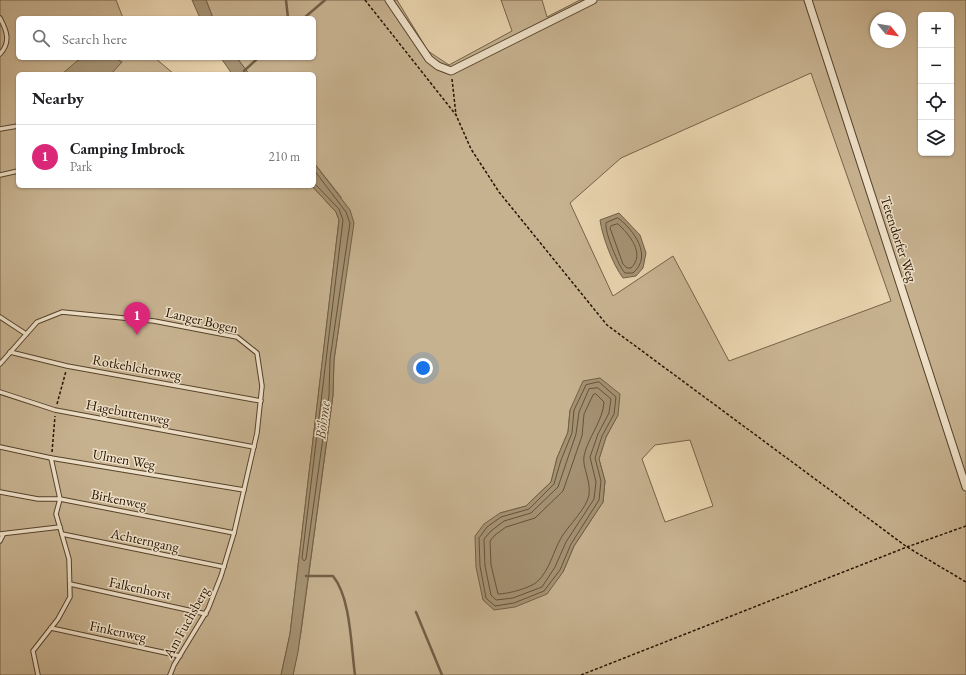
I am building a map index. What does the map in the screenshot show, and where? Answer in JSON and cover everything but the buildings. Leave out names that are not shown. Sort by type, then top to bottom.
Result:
[{"type":"street","points":[[389,0],[429,58],[438,66],[451,71],[593,0]]},
{"type":"street","name":"Tetendorfer Weg","points":[[808,0],[966,486]]},
{"type":"lane","points":[[0,18],[7,31],[7,40],[4,49],[0,54]]},
{"type":"lane","points":[[0,129],[16,126]]},
{"type":"lane","points":[[0,175],[16,171]]},
{"type":"lane","name":"Langer Bogen","points":[[0,364],[36,322],[62,312],[154,320],[237,337],[257,353],[262,386],[254,447],[234,533]]},
{"type":"lane","points":[[0,318],[26,334]]},
{"type":"lane","name":"Rotkehlchenweg","points":[[10,352],[67,366],[261,401]]},
{"type":"lane","name":"Hagebuttenweg","points":[[0,392],[55,410],[254,447]]},
{"type":"lane","name":"Ulmen Weg","points":[[0,447],[51,458],[244,490]]},
{"type":"lane","points":[[40,675],[33,651],[51,628],[70,597],[69,559],[56,514],[60,499],[51,458]]},
{"type":"lane","name":"Birkenweg","points":[[0,492],[38,499],[60,499],[234,533]]},
{"type":"lane","points":[[0,541],[2,535],[60,527]]},
{"type":"lane","name":"Am Fuchsberg","points":[[170,675],[206,614],[224,567],[234,533]]},
{"type":"lane","name":"Achterngang","points":[[62,534],[224,567]]},
{"type":"lane","name":"Falkenhorst","points":[[70,584],[206,614]]},
{"type":"lane","name":"Finkenweg","points":[[51,628],[180,656]]},
{"type":"path","points":[[365,0],[456,115],[471,149],[499,192],[607,325],[907,547],[966,582]]},
{"type":"path","points":[[451,71],[456,115]]},
{"type":"path","points":[[580,675],[907,547],[966,526]]},
{"type":"shaded area","points":[[0,0],[116,0],[122,16],[16,16],[16,60],[157,60],[172,72],[16,72],[16,188],[314,188],[336,212],[339,220],[290,634],[281,675],[0,675]]},
{"type":"shaded area","points":[[206,0],[397,0],[428,51],[449,65],[512,31],[501,0],[542,0],[547,17],[580,0],[966,0],[966,675],[293,675],[301,632],[333,395],[334,360],[339,326],[341,197],[316,166],[316,72],[248,72],[238,60],[316,60],[316,16],[212,16]],"holes":[[[811,73],[891,301],[729,361],[673,256],[613,296],[570,203],[621,158]],[[570,410],[618,415],[606,437],[599,459],[605,481],[603,502],[574,546],[563,572],[500,513],[526,506],[551,482],[557,458],[568,432]],[[690,440],[713,506],[665,522],[642,459],[655,445]]]},
{"type":"water","points":[[192,0],[206,0],[212,16],[199,16]]},
{"type":"water","points":[[118,60],[122,62],[113,72],[64,72],[77,61]]},
{"type":"water","points":[[222,60],[238,60],[248,72],[231,72]]},
{"type":"water","name":"Böhme","points":[[316,166],[350,210],[354,223],[334,360],[333,395],[298,652],[293,675],[281,675],[290,634],[339,220],[336,212],[314,188],[316,188]]},
{"type":"water","points":[[619,213],[640,235],[646,253],[643,268],[636,276],[623,278],[608,250],[603,234],[600,220]]},
{"type":"water","points":[[600,378],[620,394],[618,415],[606,437],[599,459],[605,481],[603,502],[574,546],[563,572],[547,594],[515,607],[494,610],[483,600],[476,567],[475,536],[484,524],[500,513],[526,506],[551,482],[557,458],[568,432],[570,410],[583,381]]},
{"type":"waterway","points":[[286,0],[288,16]]},
{"type":"waterway","points":[[306,16],[325,0]]},
{"type":"waterway","points":[[244,71],[256,60]]},
{"type":"waterway","points":[[306,576],[333,576],[339,585],[347,610],[355,675]]},
{"type":"waterway","points":[[416,612],[442,675]]},
{"type":"place","name":"Camping Imbrock","points":[[137,335]]}]
